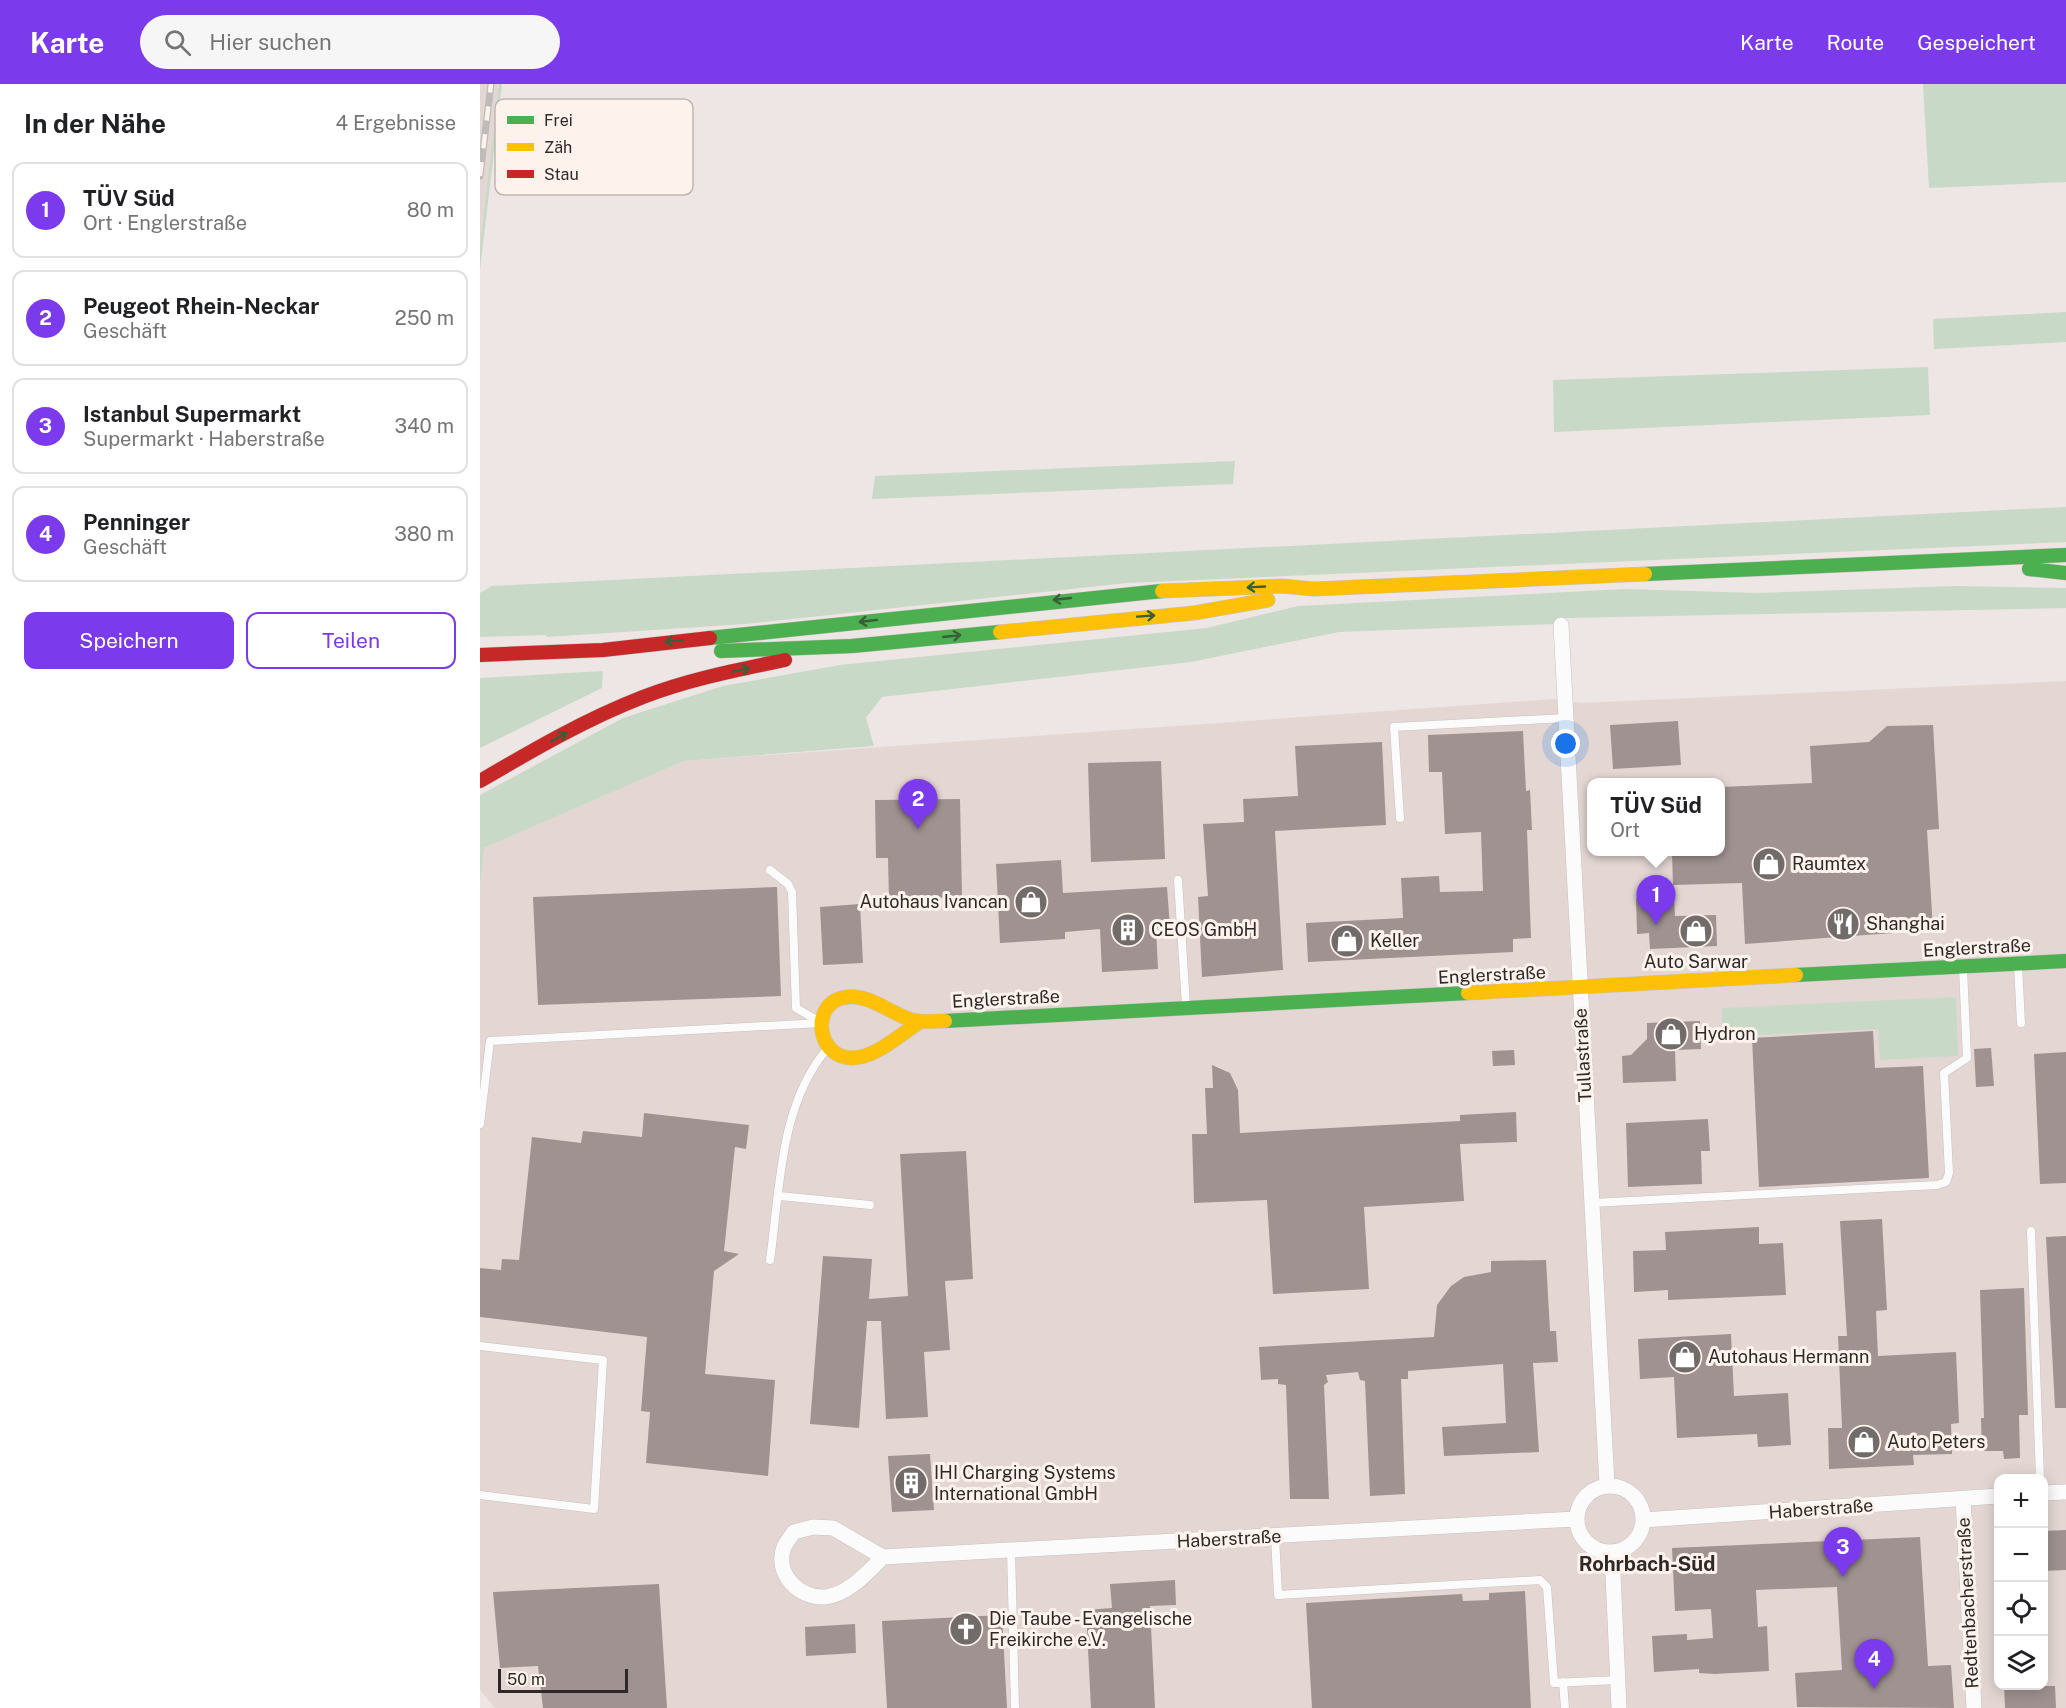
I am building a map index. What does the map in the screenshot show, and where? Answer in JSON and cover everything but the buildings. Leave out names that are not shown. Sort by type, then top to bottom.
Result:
[{"type":"main road","points":[[480,655],[603,650],[1070,598],[1282,586],[1314,589],[2066,555]]},
{"type":"main road","points":[[2001,558],[2038,572],[2066,573]]},
{"type":"main road","points":[[603,650],[649,654],[852,646],[1194,613],[1314,589]]},
{"type":"main road","points":[[480,781],[589,720],[670,687],[852,646]]},
{"type":"main road","name":"Englerstraße","points":[[821,1023],[825,1011],[833,1001],[858,996],[900,1018],[920,1023],[2066,961]]},
{"type":"main road","points":[[821,1023],[821,1033],[828,1048]]},
{"type":"main road","name":"Englerstraße","points":[[828,1048],[834,1054],[846,1058],[862,1056],[920,1023]]},
{"type":"street","name":"Tullastraße","points":[[1561,625],[1607,1485]]},
{"type":"street","points":[[1607,1485],[1620,1487],[1632,1494],[1641,1506],[1643,1520],[1640,1533],[1632,1544],[1612,1552],[1598,1550],[1588,1545],[1580,1535],[1576,1519],[1579,1504],[1586,1495],[1607,1485]]},
{"type":"street","points":[[2048,1493],[2066,1492]]},
{"type":"street","name":"Haberstraße","points":[[1643,1520],[1994,1496]]},
{"type":"street","name":"Redtenbacherstraße","points":[[1963,1499],[1974,1708]]},
{"type":"street","name":"Haberstraße","points":[[882,1557],[1576,1519]]},
{"type":"street","points":[[813,1527],[833,1528],[882,1557],[852,1585],[824,1597],[801,1592],[786,1578],[782,1566],[784,1547],[794,1532],[813,1527]]},
{"type":"street","points":[[1612,1552],[1619,1708]]},
{"type":"lane","points":[[1400,818],[1394,727],[1566,718]]},
{"type":"lane","points":[[770,870],[788,884],[792,892],[796,1008],[821,1023]]},
{"type":"lane","points":[[1178,880],[1186,1007]]},
{"type":"lane","points":[[2018,963],[2020,1023]]},
{"type":"lane","points":[[1592,1203],[1937,1185],[1946,1182],[1949,1173],[1944,1072],[1967,1058],[1963,967]]},
{"type":"lane","points":[[480,1125],[490,1041],[821,1023]]},
{"type":"lane","points":[[770,1260],[790,1120],[814,1064],[828,1048]]},
{"type":"lane","points":[[780,1196],[870,1205]]},
{"type":"lane","points":[[2031,1231],[2040,1474]]},
{"type":"lane","points":[[480,1346],[603,1360],[594,1509],[480,1495]]},
{"type":"lane","points":[[1275,1536],[1278,1595],[1540,1580],[1547,1587],[1554,1683],[1617,1680]]},
{"type":"lane","points":[[1011,1550],[1015,1708]]},
{"type":"lane","points":[[1563,1683],[1564,1708]]},
{"type":"shaded area","points":[[480,84],[499,84],[497,99],[495,99],[495,118],[480,244]]},
{"type":"shaded area","name":"Rohrbach-Süd","points":[[2066,681],[2066,1708],[495,1708],[480,1690],[480,888],[484,848],[684,761],[1555,699],[1581,703]]},
{"type":"green space","points":[[499,84],[502,84],[500,99],[497,99]]},
{"type":"green space","points":[[1923,84],[2066,84],[2066,182],[1929,188]]},
{"type":"green space","points":[[495,118],[495,143],[480,270],[480,244]]},
{"type":"green space","points":[[2066,312],[2066,342],[1934,349],[1933,319]]},
{"type":"green space","points":[[1928,367],[1930,415],[1554,432],[1553,380]]},
{"type":"green space","points":[[1235,461],[1233,484],[872,499],[875,476]]},
{"type":"green space","points":[[2066,507],[2066,542],[1127,583],[745,624],[547,637],[546,635],[480,637],[480,593],[492,586]]},
{"type":"green space","points":[[1955,586],[2066,588],[2066,608],[1565,618],[1555,624],[1339,632],[1191,662],[882,697],[866,718],[874,746],[684,761],[484,848],[480,888],[480,795],[623,718],[723,686],[840,665],[1207,628],[1298,606],[1625,589],[1757,593]]},
{"type":"green space","points":[[603,671],[602,688],[480,748],[480,678]]},
{"type":"green space","points":[[1956,997],[1958,1056],[1880,1060],[1878,1029],[1723,1037],[1722,1008]]},
{"type":"railway","points":[[480,176],[491,84]]},
{"type":"traffic: fast","points":[[1645,574],[2066,555]]},
{"type":"traffic: fast","points":[[2029,569],[2066,573]]},
{"type":"traffic: fast","points":[[710,638],[1162,591]]},
{"type":"traffic: fast","points":[[721,651],[852,646],[1000,632]]},
{"type":"traffic: fast","points":[[1796,975],[2066,961]]},
{"type":"traffic: fast","points":[[945,1021],[1468,993]]},
{"type":"traffic: slow","points":[[1162,591],[1282,586],[1314,589],[1645,574]]},
{"type":"traffic: slow","points":[[1000,632],[1194,613],[1268,600]]},
{"type":"traffic: slow","points":[[1468,993],[1796,975]]},
{"type":"traffic: slow","points":[[920,1022],[883,1047],[860,1057],[845,1057],[834,1052],[826,1043],[822,1032],[822,1020],[826,1009],[835,1001],[848,997],[872,1001],[914,1020],[945,1021]]},
{"type":"traffic: jam","points":[[480,655],[603,650],[710,638]]},
{"type":"traffic: jam","points":[[480,781],[580,725],[643,697],[695,680],[785,660]]},
{"type":"place","name":"Peugeot Rhein-Neckar","points":[[918,829]]},
{"type":"place","name":"Raumtex","points":[[1769,864]]},
{"type":"place","name":"Autohaus Ivancan","points":[[1031,902]]},
{"type":"place","name":"Shanghai","points":[[1843,924]]},
{"type":"place","name":"TÜV Süd","points":[[1656,925]]},
{"type":"place","name":"CEOS GmbH","points":[[1128,930]]},
{"type":"place","name":"Auto Sarwar","points":[[1696,931]]},
{"type":"place","name":"Keller","points":[[1347,941]]},
{"type":"place","name":"Hydron","points":[[1671,1034]]},
{"type":"place","name":"Autohaus Hermann","points":[[1685,1357]]},
{"type":"place","name":"Auto Peters","points":[[1864,1442]]},
{"type":"place","name":"IHI Charging Systems International GmbH","points":[[911,1483]]},
{"type":"place","name":"Istanbul Supermarkt","points":[[1843,1577]]},
{"type":"place","name":"Die Taube - Evangelische Freikirche e.V.","points":[[966,1629]]},
{"type":"place","name":"Penninger","points":[[1874,1689]]},
{"type":"district","name":"Rohrbach-Süd","points":[[1647,1564]]}]
